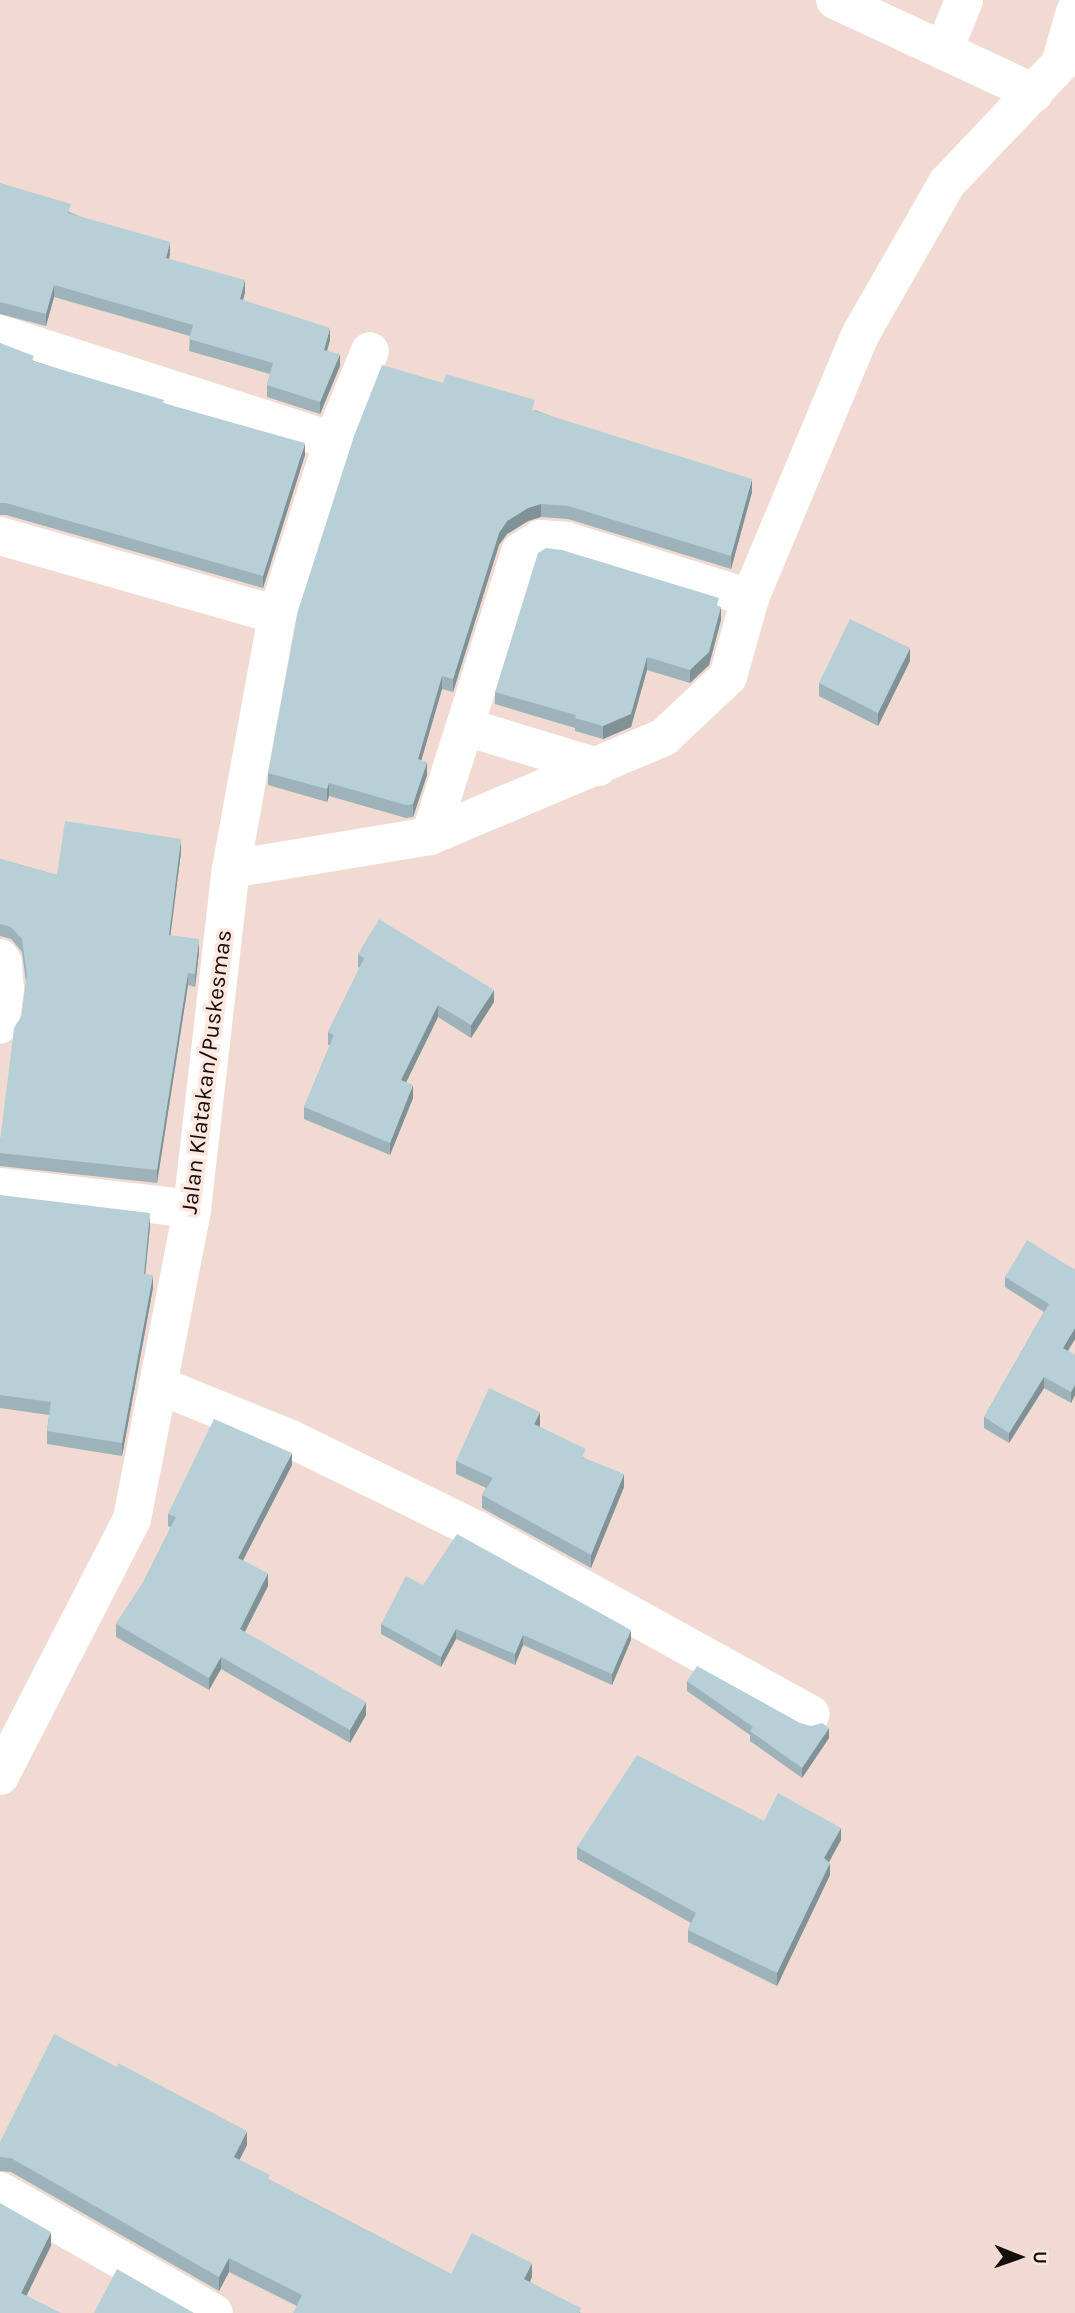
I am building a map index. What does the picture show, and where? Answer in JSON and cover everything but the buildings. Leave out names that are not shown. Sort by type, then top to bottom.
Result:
[{"type":"street","points":[[835,0],[1034,93]]},
{"type":"street","points":[[944,50],[964,0]]},
{"type":"street","points":[[231,869],[430,836],[664,737],[728,677],[750,598],[860,335],[947,183],[1060,64],[1075,12]]},
{"type":"street","points":[[0,334],[333,441]]},
{"type":"street","name":"Jalan Klatakan/Puskesmas","points":[[0,1776],[132,1519],[192,1209],[231,869],[277,615],[333,441],[370,351]]},
{"type":"street","points":[[0,536],[277,615]]},
{"type":"street","points":[[430,836],[520,552],[540,539],[566,541],[750,598]]},
{"type":"street","points":[[466,727],[598,767]]},
{"type":"street","points":[[0,958],[3,963],[5,989],[0,1026]]},
{"type":"street","points":[[0,1187],[192,1209]]},
{"type":"street","points":[[158,1385],[291,1439],[477,1530],[811,1714]]},
{"type":"street","points":[[0,2191],[214,2313]]}]
